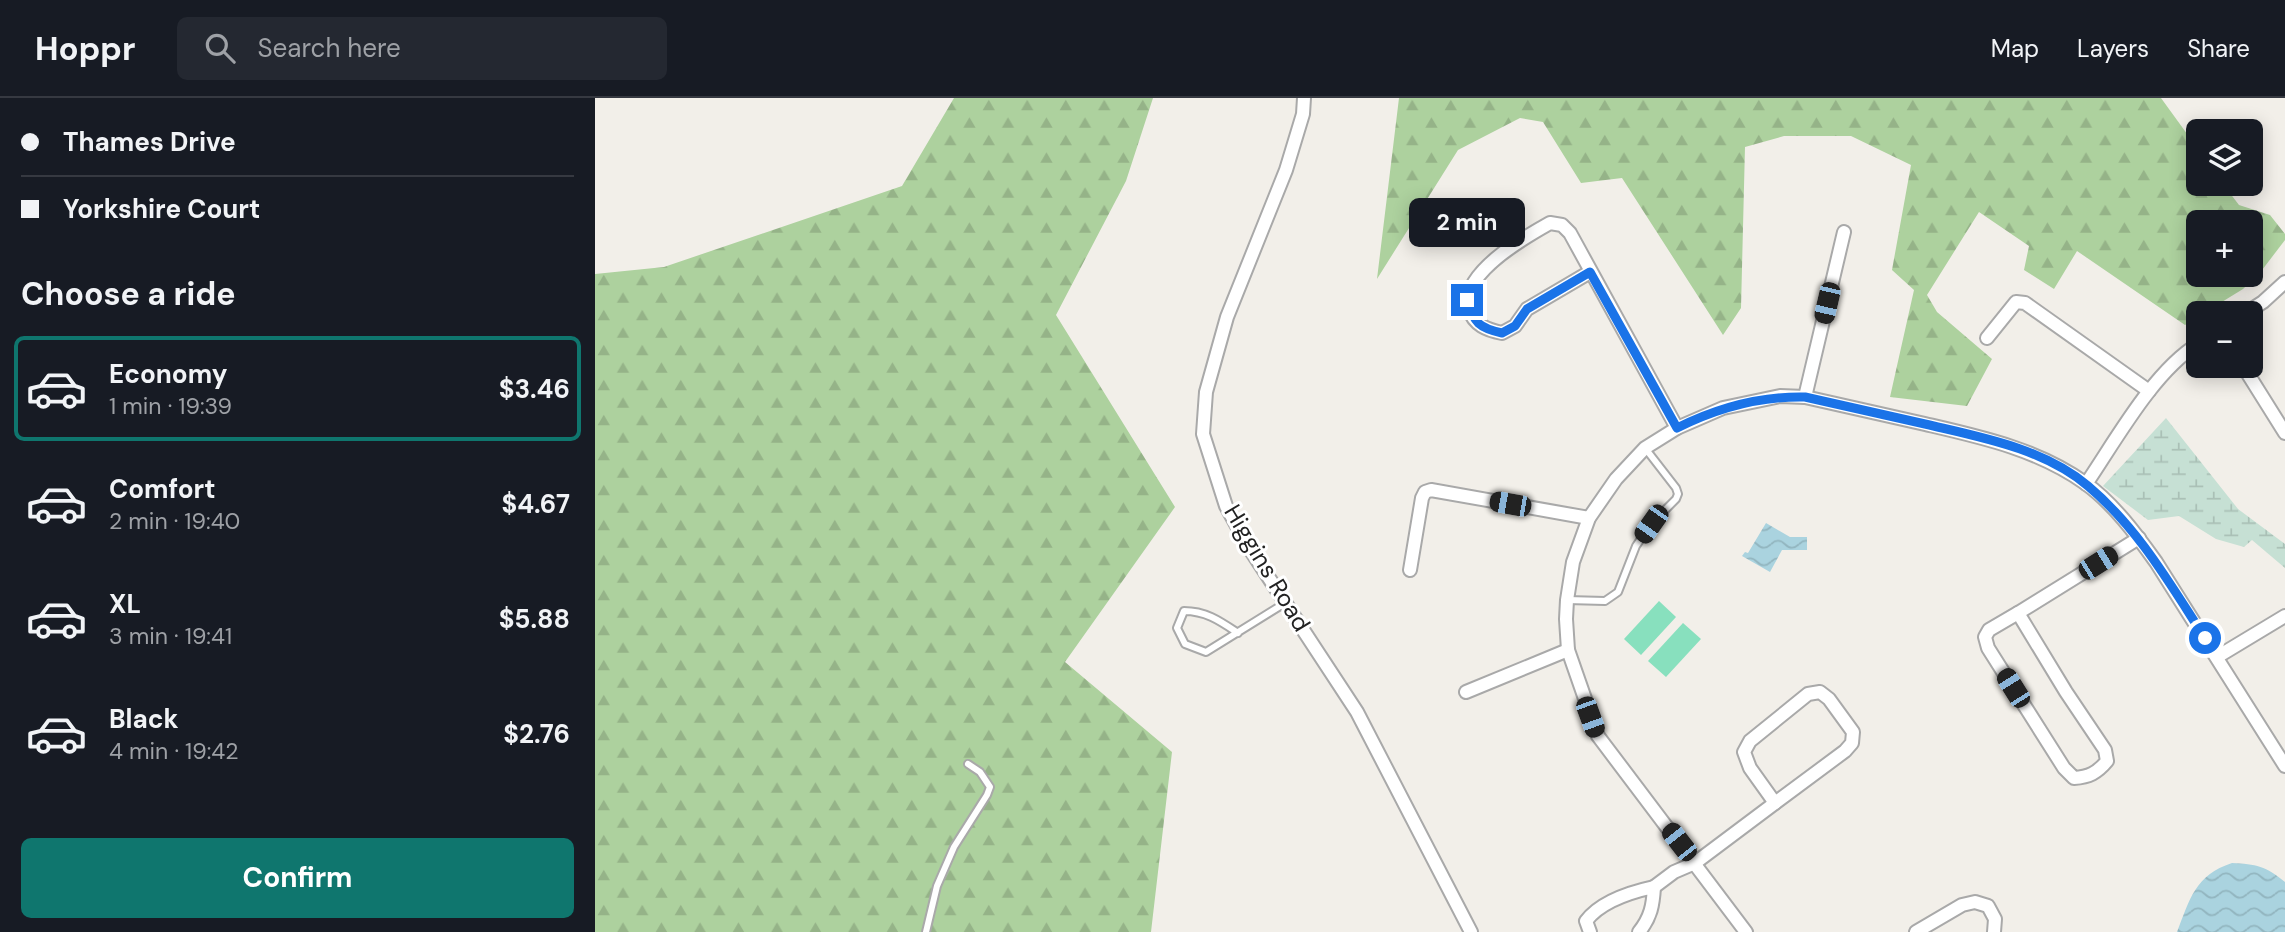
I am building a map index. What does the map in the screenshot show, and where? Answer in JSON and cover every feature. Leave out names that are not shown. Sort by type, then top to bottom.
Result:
[{"type":"street","name":"Higgins Road","points":[[1304,98],[1303,114],[1286,170],[1227,317],[1206,392],[1203,434],[1226,506],[1248,546],[1357,712],[1471,932]]},
{"type":"street","points":[[1590,272],[1527,309],[1515,326],[1502,333],[1485,330],[1472,317],[1467,300],[1473,286],[1499,254],[1550,223],[1562,225],[1570,233],[1677,428]]},
{"type":"street","points":[[1805,397],[1844,232]]},
{"type":"street","points":[[2263,302],[2285,282]]},
{"type":"street","points":[[1987,338],[2010,308],[2017,302],[2025,303],[2149,391]]},
{"type":"street","points":[[2086,484],[2149,391],[2186,354]]},
{"type":"street","points":[[2251,378],[2285,433]]},
{"type":"street","points":[[1746,932],[1598,736],[1568,650],[1566,619],[1573,562],[1589,518],[1616,479],[1645,448],[1677,428],[1723,408],[1780,396],[1805,397],[2025,450],[2086,484],[2107,502],[2139,538],[2285,766]]},
{"type":"street","points":[[1410,570],[1422,498],[1425,492],[1431,490],[1589,518]]},
{"type":"street","points":[[2018,613],[2105,750],[2107,761],[2087,777],[2074,778],[2064,768],[1988,648],[1985,637],[1989,630],[2139,538]]},
{"type":"street","points":[[2217,657],[2285,616]]},
{"type":"street","points":[[1466,692],[1568,650]]},
{"type":"street","points":[[1590,932],[1586,921],[1591,914],[1630,892],[1654,887],[1674,872],[1695,863],[1845,751],[1852,743],[1853,732],[1829,699],[1820,692],[1808,694],[1750,741],[1744,752],[1750,768],[1775,803]]},
{"type":"street","points":[[1639,932],[1647,923],[1653,908],[1654,887]]},
{"type":"street","points":[[1916,932],[1962,905],[1975,902],[1988,906],[1995,919],[1994,932]]},
{"type":"lane","points":[[1567,600],[1605,601],[1618,592],[1636,546],[1651,524],[1676,499],[1676,488],[1645,448]]},
{"type":"lane","points":[[1238,633],[1199,611],[1184,611],[1177,628],[1185,644],[1206,652],[1238,633],[1285,603]]},
{"type":"lane","points":[[926,932],[937,886],[950,857],[988,795],[990,787],[980,772],[968,764]]},
{"type":"green space","points":[[954,98],[1153,98],[1126,181],[1056,315],[1175,507],[1065,662],[1172,752],[1151,932],[595,932],[595,274],[664,267],[902,186]]},
{"type":"green space","points":[[1399,98],[2161,98],[2186,132],[2186,196],[2232,196],[2239,205],[2254,210],[2186,210],[2186,287],[2245,287],[2224,301],[2186,301],[2185,325],[2077,251],[2054,289],[2024,270],[2029,246],[1979,212],[1927,295],[1937,312],[1992,359],[1967,406],[1890,397],[1914,290],[1892,270],[1911,165],[1851,136],[1784,136],[1745,147],[1741,308],[1723,335],[1622,178],[1581,183],[1543,122],[1520,118],[1458,150],[1377,279]]},
{"type":"green space","points":[[2263,213],[2270,215],[2285,234],[2285,240],[2263,269]]},
{"type":"green space","points":[[2166,418],[2238,509],[2285,544],[2285,568],[2252,540],[2244,547],[2216,539],[2179,516],[2148,520],[2103,486]]},
{"type":"green space","points":[[1659,601],[1676,617],[1641,655],[1624,639]]},
{"type":"green space","points":[[1683,623],[1701,639],[1666,677],[1648,661]]},
{"type":"water","points":[[1766,523],[1790,537],[1807,537],[1807,550],[1782,550],[1770,572],[1742,556],[1745,552],[1748,553]]},
{"type":"water","points":[[2232,863],[2260,867],[2285,882],[2285,932],[2177,932],[2190,899],[2202,881]]},
{"type":"route","points":[[1467,300],[1472,317],[1485,330],[1502,333],[1515,326],[1527,309],[1590,272],[1677,428],[1723,408],[1780,396],[1805,397],[2025,450],[2086,484],[2107,502],[2139,538],[2205,638]]}]
